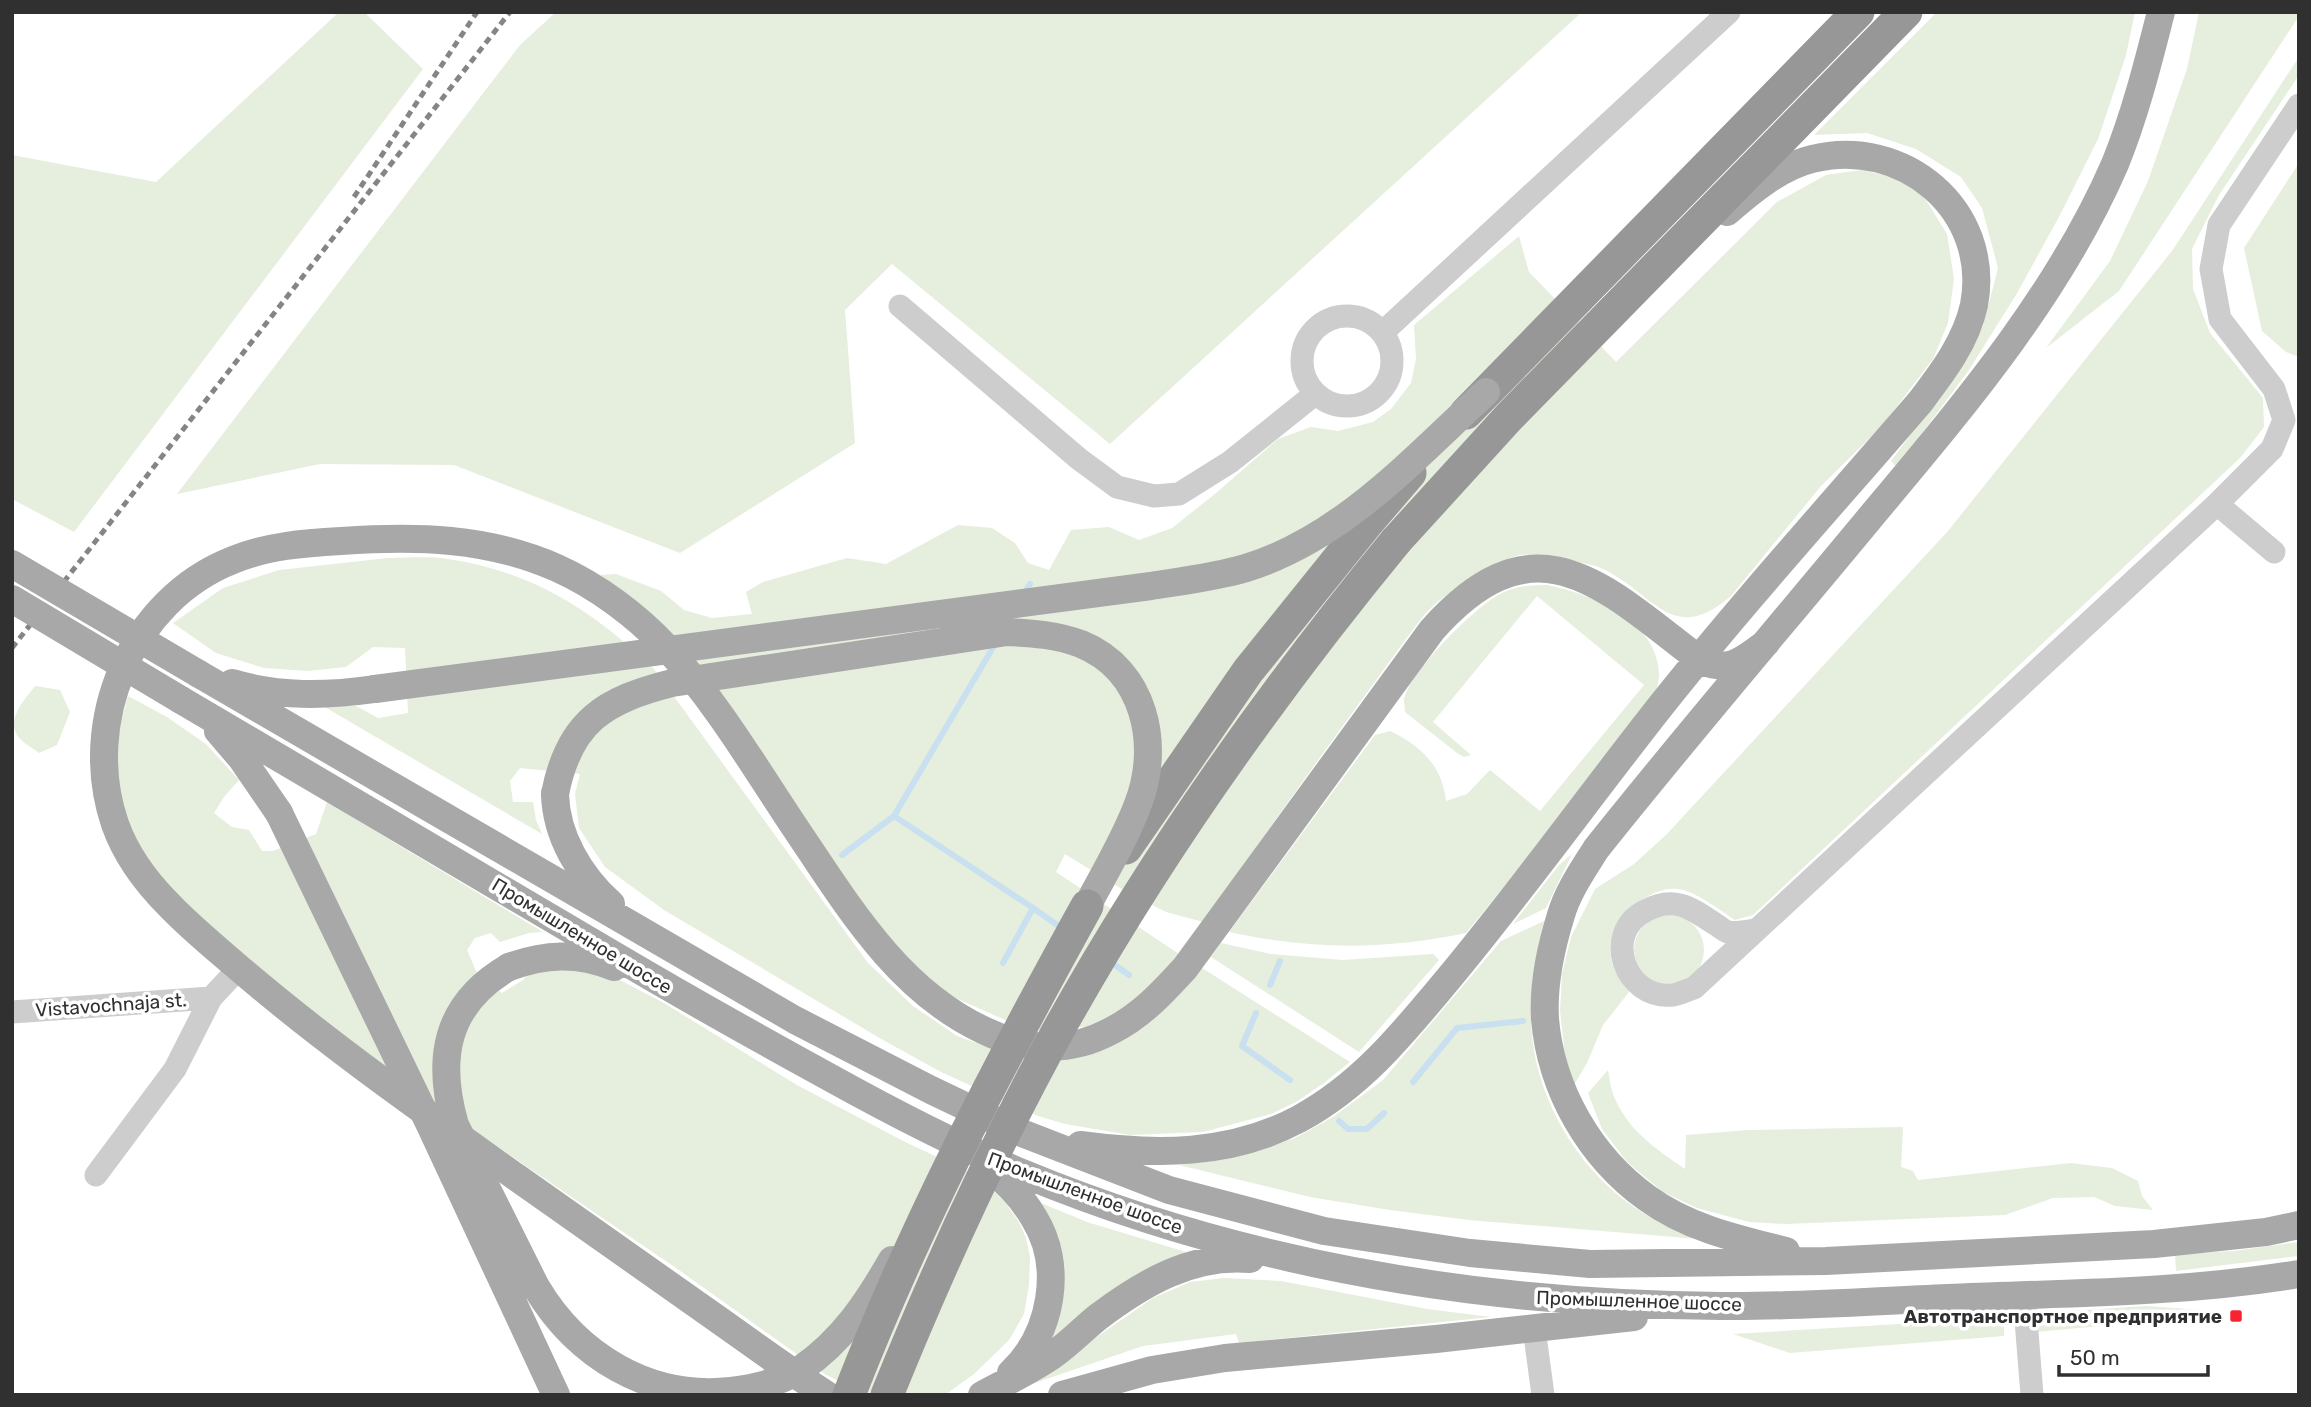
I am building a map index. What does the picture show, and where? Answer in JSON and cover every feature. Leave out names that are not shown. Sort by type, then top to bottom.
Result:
[{"type":"highway","points":[[849,1395],[955,1138],[1087,906],[1248,671],[1368,522],[1486,391],[1858,12]]},
{"type":"highway","points":[[887,1395],[938,1274],[1000,1141],[1061,1026],[1158,864],[1273,697],[1335,615],[1464,465],[1906,12]]},
{"type":"main road","points":[[1826,1261],[1735,1239],[1703,1227],[1649,1200],[1625,1181],[1601,1156],[1563,1094],[1551,1055],[1545,1018],[1546,978],[1566,902],[1596,849],[1968,401],[2064,260],[2114,164],[2148,65],[2161,12]]},
{"type":"main road","points":[[1019,1132],[1112,1149],[1192,1151],[1230,1144],[1297,1120],[1328,1101],[1370,1068],[1399,1038],[1482,939],[1665,701],[1920,402],[1954,355],[1974,306],[1976,278],[1973,252],[1966,229],[1937,189],[1919,174],[1900,164],[1856,155],[1811,159],[1789,168],[1758,187],[1619,305]]},
{"type":"main road","points":[[199,674],[252,689],[333,695],[1151,586],[1247,568],[1287,552],[1348,516],[1486,391]]},
{"type":"main road","points":[[827,1395],[353,1060],[239,968],[165,902],[143,876],[127,852],[115,822],[106,787],[103,756],[105,723],[113,691],[141,633],[181,590],[205,573],[232,560],[266,549],[305,543],[374,539],[457,540],[496,547],[536,559],[594,588],[644,626],[669,650],[733,734],[862,926],[906,976],[951,1013],[975,1027],[1024,1046],[1048,1049],[1073,1046],[1117,1029],[1142,1012],[1166,989],[1185,968],[1425,639],[1464,598],[1506,575],[1528,569],[1550,569],[1574,574],[1597,584],[1700,660],[1708,670],[1713,686],[1698,724]]},
{"type":"main road","name":"Промышленное шоссе","points":[[12,564],[795,1020],[1019,1132],[1169,1190],[1324,1231],[1469,1253],[1590,1264],[1826,1261],[2154,1244],[2266,1232],[2299,1225]]},
{"type":"main road","name":"Промышленное шоссе","points":[[12,599],[675,991],[1025,1174],[1135,1215],[1221,1242],[1315,1264],[1426,1285],[1541,1298],[1724,1306],[2144,1291],[2231,1284],[2299,1274]]},
{"type":"main road","points":[[1660,629],[1677,635],[1711,629],[1735,618]]},
{"type":"main road","points":[[1660,629],[1671,643],[1676,661],[1675,678],[1665,701]]},
{"type":"main road","points":[[636,928],[603,898],[572,856],[555,813],[559,772],[567,751],[598,712],[642,690],[672,683],[1007,632],[1035,633],[1084,645],[1105,657],[1120,671],[1143,708],[1148,736],[1145,780],[1139,803],[1087,906]]},
{"type":"main road","points":[[1700,660],[1712,665],[1729,666],[1738,663],[1766,643]]},
{"type":"main road","points":[[181,700],[218,731],[242,759],[279,813],[430,1125],[556,1395]]},
{"type":"main road","points":[[675,991],[604,963],[578,956],[553,955],[509,967],[491,977],[462,1010],[452,1029],[445,1073],[447,1099],[454,1125],[549,1308],[565,1328],[595,1354],[629,1375],[650,1384],[694,1393],[760,1387],[799,1370],[822,1353],[842,1335],[860,1313],[955,1138],[1022,1199],[1036,1220],[1051,1269],[1045,1321],[1014,1370],[988,1393]]},
{"type":"main road","points":[[988,1393],[1055,1354],[1126,1297],[1164,1275],[1196,1263],[1228,1257],[1315,1264]]},
{"type":"main road","points":[[1062,1395],[1152,1370],[1225,1358],[1534,1328],[1724,1306]]},
{"type":"street","points":[[1382,333],[1729,12]]},
{"type":"street","points":[[1756,930],[1727,932],[1686,905],[1664,904],[1644,911],[1626,927],[1622,947],[1624,967],[1637,985],[1655,994],[1674,995],[1694,988],[2217,504],[2272,449],[2284,420],[2274,389],[2220,319],[2211,269],[2219,225],[2299,105]]},
{"type":"street","points":[[901,306],[1088,466],[1117,487],[1154,496],[1179,494],[1230,462],[1315,394]]},
{"type":"street","points":[[1351,316],[1368,321],[1382,333],[1391,350],[1391,369],[1384,387],[1369,400],[1351,406],[1332,404],[1315,394],[1305,378],[1301,360],[1306,342],[1316,327],[1332,318],[1351,316]]},
{"type":"street","points":[[2217,504],[2274,552]]},
{"type":"street","name":"Vistavochnaja st.","points":[[12,1012],[211,998],[239,968]]},
{"type":"street","points":[[96,1175],[175,1069],[211,998]]},
{"type":"street","points":[[2024,1295],[2032,1395]]},
{"type":"street","points":[[1534,1328],[1543,1395]]},
{"type":"green space","points":[[339,12],[364,12],[423,69],[74,532],[12,499],[12,155],[156,182]]},
{"type":"green space","points":[[556,12],[1582,12],[1110,444],[892,264],[845,310],[855,443],[680,553],[454,465],[320,464],[177,494],[520,45]]},
{"type":"green space","points":[[1937,12],[2135,12],[2126,55],[2098,139],[2060,215],[2016,295],[1969,370],[1897,467],[1891,461],[1951,380],[1983,326],[1998,268],[1982,208],[1961,177],[1916,149],[1867,133],[1814,135]]},
{"type":"green space","points":[[2199,12],[2299,12],[2299,16],[2119,291],[2046,348],[2110,261],[2148,181],[2187,69]]},
{"type":"green space","points":[[2299,57],[2299,75],[2219,195],[2192,249],[2193,289],[2210,333],[2263,398],[2264,427],[2241,457],[1753,915],[1735,920],[1700,897],[1685,890],[1672,889],[1651,895],[1626,913],[1618,923],[1610,945],[1614,969],[1629,992],[1603,1025],[1587,1063],[1574,1085],[1565,1055],[1560,1011],[1562,974],[1571,937],[1595,889],[1634,864],[1666,835],[1948,531],[2172,251]]},
{"type":"green space","points":[[2299,163],[2299,357],[2286,352],[2262,331],[2244,248]]},
{"type":"green space","points":[[1862,170],[1899,179],[1924,197],[1947,234],[1954,279],[1948,323],[1933,359],[1881,427],[1821,486],[1731,596],[1711,610],[1693,617],[1678,616],[1664,611],[1621,579],[1596,566],[1528,555],[1509,558],[1457,588],[1434,605],[1410,634],[1203,922],[1166,912],[1125,891],[1065,854],[1056,872],[1179,954],[1168,969],[1122,1011],[1094,1026],[1041,1030],[1005,1020],[949,995],[914,964],[880,929],[623,591],[600,575],[616,574],[661,591],[684,610],[712,618],[752,614],[746,592],[763,582],[847,558],[886,564],[958,525],[992,528],[1015,543],[1028,563],[1049,570],[1071,530],[1109,527],[1139,540],[1172,528],[1278,439],[1311,427],[1338,431],[1373,422],[1391,409],[1411,383],[1416,359],[1414,325],[1519,236],[1529,272],[1616,362],[1777,202],[1826,175]]},
{"type":"green space","points":[[388,558],[448,559],[508,573],[560,597],[631,648],[654,669],[868,963],[913,1006],[957,1036],[993,1049],[1103,1050],[1146,1025],[1202,968],[1350,1062],[1296,1102],[1271,1114],[1203,1132],[1130,1135],[1065,1124],[1038,1116],[941,1072],[883,1040],[664,910],[605,867],[579,828],[575,794],[580,774],[520,768],[510,781],[513,802],[533,802],[542,834],[323,706],[356,706],[378,718],[408,713],[405,648],[373,647],[346,667],[308,671],[264,668],[216,653],[173,623],[223,588],[279,570]]},
{"type":"green space","points":[[1547,585],[1602,603],[1635,625],[1648,639],[1656,656],[1658,684],[1647,711],[1466,933],[1406,943],[1348,946],[1290,942],[1229,932],[1375,735],[1390,731],[1420,750],[1435,767],[1446,801],[1467,794],[1490,770],[1540,811],[1644,685],[1537,596],[1433,722],[1471,755],[1464,757],[1457,753],[1405,712],[1404,701],[1416,675],[1444,642],[1475,612],[1506,591],[1523,586]]},
{"type":"green space","points":[[35,686],[60,690],[70,712],[57,745],[39,753],[21,740],[14,729],[16,715]]},
{"type":"green space","points":[[128,696],[167,717],[206,744],[239,780],[214,813],[232,827],[249,830],[262,851],[273,851],[316,834],[327,802],[543,932],[529,933],[500,942],[491,933],[475,938],[467,950],[476,971],[502,993],[523,980],[532,967],[593,966],[664,1003],[797,1085],[965,1170],[987,1184],[1019,1222],[1030,1257],[1024,1314],[1009,1340],[974,1374],[945,1395],[869,1395],[826,1375],[676,1268],[376,1064],[189,910],[146,865],[123,819],[115,775],[118,733]]},
{"type":"green space","points":[[1572,854],[1546,908],[1513,924],[1559,865]]},
{"type":"green space","points":[[1669,915],[1694,925],[1704,950],[1694,975],[1669,985],[1644,975],[1634,950],[1644,925]]},
{"type":"green space","points":[[1544,921],[1534,972],[1531,1022],[1534,1051],[1551,1106],[1581,1156],[1622,1198],[1658,1222],[1698,1239],[1469,1220],[1390,1210],[1310,1197],[1179,1165],[1222,1160],[1261,1150],[1295,1138],[1333,1117],[1383,1080],[1501,941]]},
{"type":"green space","points":[[1221,943],[1271,954],[1343,960],[1433,954],[1439,960],[1359,1052],[1211,957]]},
{"type":"green space","points":[[1608,1070],[1614,1097],[1629,1122],[1646,1140],[1685,1169],[1686,1135],[1748,1130],[1903,1127],[1901,1167],[1913,1171],[1918,1180],[2071,1163],[2112,1168],[2138,1181],[2142,1196],[2153,1210],[2115,1206],[2094,1197],[2053,1198],[2005,1215],[1786,1224],[1749,1222],[1697,1208],[1663,1192],[1627,1162],[1602,1129],[1588,1093]]},
{"type":"green space","points":[[1041,1203],[1087,1222],[1186,1252],[1038,1354],[1055,1229]]},
{"type":"green space","points":[[2299,1242],[2299,1256],[2176,1271],[2175,1254],[2234,1251]]},
{"type":"green space","points":[[1224,1278],[1281,1281],[1427,1309],[1491,1317],[1239,1343],[1236,1334],[1143,1346],[1026,1386],[1153,1298],[1190,1282]]},
{"type":"green space","points":[[2146,1306],[2202,1310],[2208,1316],[2036,1332],[2041,1319],[2053,1312]]},
{"type":"green space","points":[[1984,1319],[2004,1327],[2004,1336],[1790,1353],[1733,1334]]},
{"type":"waterway","points":[[1023,595],[1030,584]]},
{"type":"waterway","points":[[842,855],[894,816],[995,644]]},
{"type":"waterway","points":[[894,816],[1033,908],[1003,963]]},
{"type":"waterway","points":[[1033,908],[1063,929]]},
{"type":"waterway","points":[[1109,961],[1129,975]]},
{"type":"waterway","points":[[1270,985],[1280,961]]},
{"type":"waterway","points":[[1256,1013],[1242,1046],[1290,1080]]},
{"type":"waterway","points":[[1413,1082],[1457,1028],[1523,1021]]},
{"type":"waterway","points":[[1339,1121],[1348,1129],[1367,1129],[1384,1113]]},
{"type":"railway","points":[[354,197],[477,12]]},
{"type":"railway","points":[[12,648],[510,12]]},
{"type":"place","name":"Автотранспортное предприятие","points":[[2236,1316]]}]
